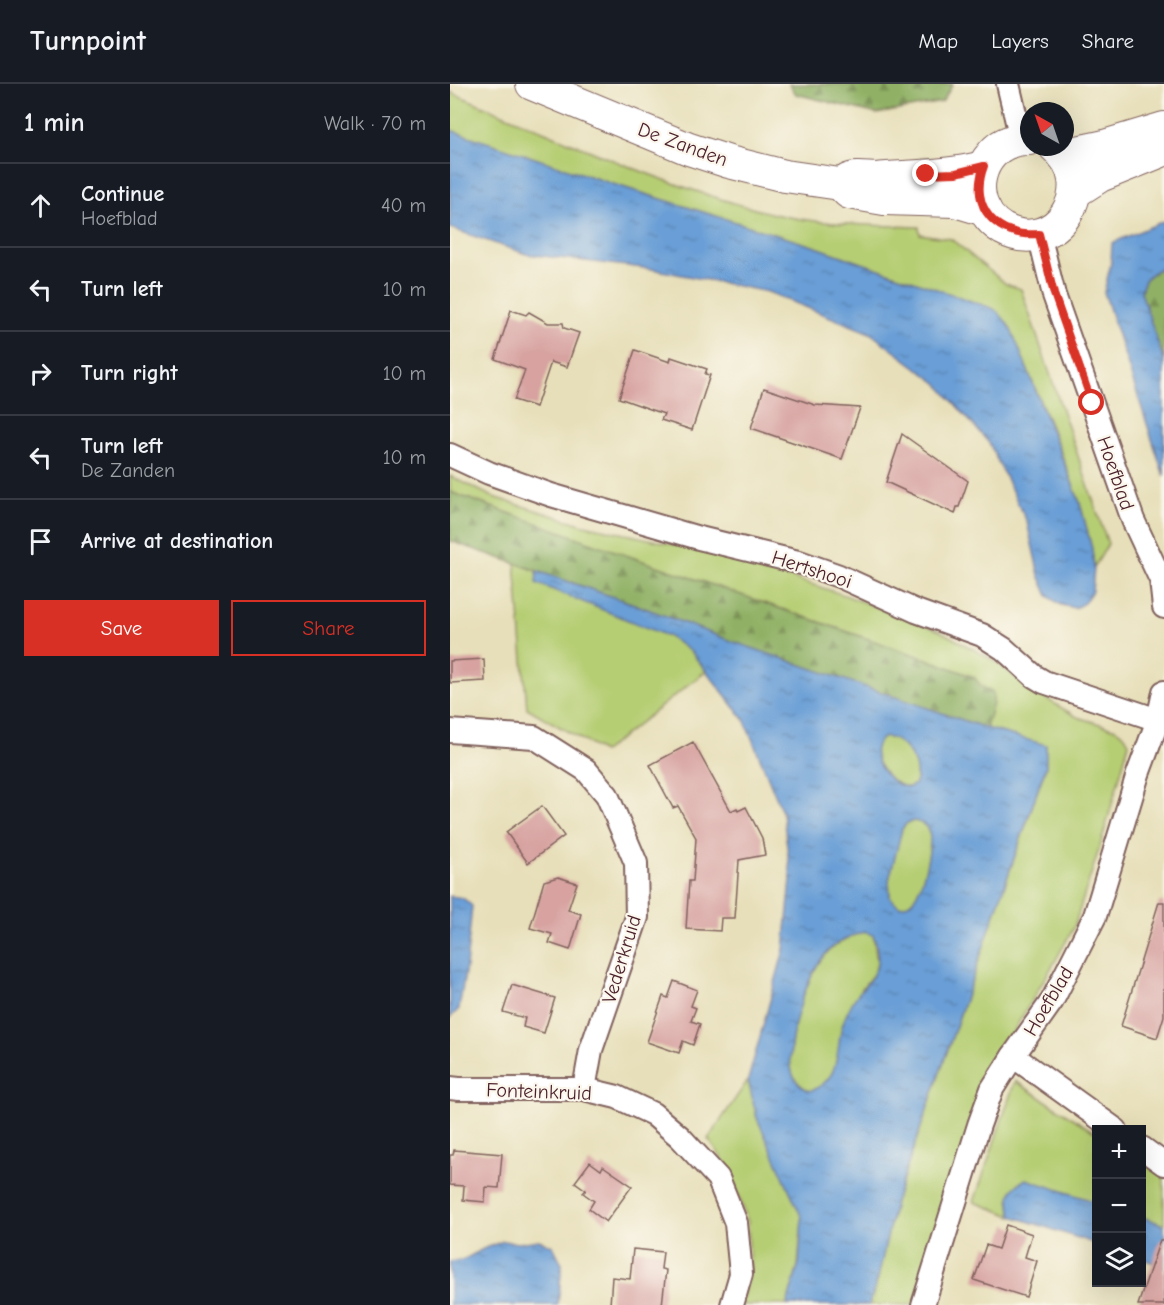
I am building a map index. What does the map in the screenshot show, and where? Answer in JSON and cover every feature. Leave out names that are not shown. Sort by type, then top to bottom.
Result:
[{"type":"main road","name":"De Zanden","points":[[532,84],[709,156],[766,172],[840,184],[849,193],[884,199],[955,201],[985,210]]},
{"type":"main road","points":[[1074,150],[1095,149],[1164,128]]},
{"type":"main road","points":[[1020,140],[1007,143],[996,150],[984,166],[979,189],[985,210],[995,222],[1008,231],[1039,234],[1054,227],[1066,215],[1075,192],[1073,172],[1062,156]]},
{"type":"main road","points":[[1075,192],[1100,176],[1164,150]]},
{"type":"main road","name":"De Zanden","points":[[840,184],[851,178],[873,179],[956,173],[984,166]]},
{"type":"street","points":[[1008,84],[1020,123]]},
{"type":"street","name":"Hoefblad","points":[[1039,234],[1054,294],[1132,520],[1162,579],[1164,607]]},
{"type":"street","name":"Hertshooi","points":[[450,455],[489,473],[551,495],[688,535],[793,561],[839,576],[916,610],[982,635],[1004,649],[1044,682],[1158,720]]},
{"type":"street","name":"Hoefblad","points":[[923,1305],[992,1089],[1052,1001],[1095,916],[1138,774],[1158,720],[1164,692]]},
{"type":"street","name":"Vederkruid","points":[[450,731],[534,737],[586,770],[607,795],[636,863],[637,917],[591,1050],[584,1089]]},
{"type":"street","points":[[1013,1056],[1109,1125]]},
{"type":"street","name":"Fonteinkruid","points":[[450,1088],[584,1089],[617,1097],[653,1114],[680,1137],[718,1178],[736,1223],[741,1274],[732,1305]]},
{"type":"street","points":[[1146,1151],[1164,1164]]},
{"type":"green space","points":[[789,84],[953,84],[942,102],[877,114],[796,94]]},
{"type":"green space","points":[[450,92],[610,159],[733,203],[774,214],[810,220],[919,227],[920,234],[951,239],[1006,284],[1021,289],[1108,544],[1094,568],[1092,549],[1080,503],[1056,439],[1018,346],[994,309],[816,247],[616,185],[450,130]]},
{"type":"green space","points":[[1164,267],[1164,361],[1141,292],[1148,276]]},
{"type":"green space","points":[[450,476],[493,497],[584,525],[722,555],[847,596],[940,631],[993,660],[1038,694],[1077,717],[1116,729],[1125,736],[1129,743],[1101,843],[1074,927],[998,1057],[987,1083],[914,1305],[869,1305],[878,1278],[895,1202],[1046,767],[1046,745],[986,728],[993,703],[974,677],[450,492]]},
{"type":"green space","points":[[450,492],[974,677],[981,686],[993,693],[993,703],[986,728],[731,641],[634,604],[450,541]]},
{"type":"green space","points":[[515,563],[537,571],[537,583],[670,637],[692,653],[706,671],[603,752],[527,708]]},
{"type":"green space","points":[[885,737],[899,743],[910,754],[916,769],[916,777],[915,784],[910,787],[893,781],[876,758],[875,749],[878,742]]},
{"type":"green space","points":[[914,820],[927,827],[929,832],[928,857],[916,895],[909,903],[899,906],[890,898],[889,880],[902,828]]},
{"type":"green space","points":[[865,932],[873,935],[877,962],[875,972],[862,988],[841,1029],[839,1057],[832,1074],[821,1087],[809,1091],[796,1080],[791,1063],[793,1032],[803,997],[816,967],[827,952],[842,941]]},
{"type":"green space","points":[[748,1080],[757,1118],[802,1218],[798,1266],[787,1305],[741,1305],[750,1272],[748,1222],[730,1169],[708,1139]]},
{"type":"green space","points":[[1015,1081],[1092,1130],[1092,1201],[1026,1179],[1009,1200],[1012,1216],[974,1202]]},
{"type":"green space","points":[[1146,1165],[1164,1176],[1164,1225],[1146,1218]]},
{"type":"water","points":[[450,130],[616,185],[816,247],[994,309],[1006,321],[1014,335],[1080,503],[1092,549],[1094,568],[1092,591],[1084,603],[1075,608],[1061,605],[1048,596],[1039,575],[1027,522],[989,443],[937,383],[870,333],[768,292],[652,269],[526,254],[450,228]]},
{"type":"water","points":[[1164,221],[1164,267],[1148,276],[1141,292],[1164,361],[1164,476],[1104,292],[1111,263],[1112,243]]},
{"type":"water","points":[[537,571],[634,604],[731,641],[986,728],[1046,745],[1046,766],[895,1202],[878,1278],[869,1305],[787,1305],[799,1263],[802,1218],[757,1118],[748,1080],[784,950],[791,879],[783,814],[744,719],[692,653],[670,637],[536,583]],"holes":[[[885,737],[899,743],[910,754],[916,769],[915,784],[910,787],[893,781],[880,767],[876,750],[878,743]],[[916,821],[923,824],[927,827],[930,839],[923,878],[916,895],[909,903],[899,906],[890,898],[889,880],[902,829],[907,823]],[[865,932],[873,935],[876,943],[877,967],[847,1014],[831,1075],[819,1087],[809,1091],[796,1080],[791,1063],[793,1032],[803,997],[816,967],[827,952],[842,941]]]},
{"type":"water","points":[[450,896],[463,898],[472,906],[459,1009],[450,1018]]},
{"type":"water","points":[[1026,1179],[1092,1201],[1092,1243],[1012,1216],[1010,1198],[1016,1186]]},
{"type":"water","points":[[1146,1218],[1164,1225],[1164,1266],[1146,1260]]},
{"type":"water","points":[[539,1240],[553,1246],[562,1264],[558,1305],[450,1305],[450,1262],[463,1260],[503,1241],[518,1243]]},
{"type":"building","points":[[511,310],[526,315],[529,312],[548,323],[563,323],[564,328],[579,333],[567,367],[551,362],[536,407],[514,400],[525,370],[495,359]]},
{"type":"building","points":[[635,350],[670,362],[671,357],[707,369],[705,374],[710,375],[692,430],[661,420],[664,414],[619,398]]},
{"type":"building","points":[[764,388],[815,405],[860,408],[842,459],[751,428]]},
{"type":"building","points":[[902,434],[968,481],[955,514],[886,482]]},
{"type":"building","points":[[484,659],[485,681],[450,683],[450,661]]},
{"type":"building","points":[[693,742],[731,811],[737,808],[738,811],[746,807],[762,838],[765,855],[739,860],[735,918],[721,918],[720,931],[686,929],[689,881],[693,881],[696,838],[678,806],[673,808],[650,765]]},
{"type":"building","points":[[542,806],[564,836],[528,863],[506,832]]},
{"type":"building","points":[[558,877],[577,883],[568,910],[581,914],[570,950],[549,943],[552,934],[530,928],[544,881]]},
{"type":"building","points":[[1159,902],[1164,902],[1164,1016],[1157,1038],[1121,1026]]},
{"type":"building","points":[[674,981],[697,990],[691,1006],[696,1008],[691,1021],[700,1024],[693,1045],[683,1041],[679,1053],[647,1042],[663,996],[668,998]]},
{"type":"building","points":[[512,985],[555,998],[544,1033],[523,1027],[525,1018],[503,1012]]},
{"type":"building","points":[[454,1150],[502,1154],[499,1188],[486,1187],[485,1202],[463,1200],[464,1186],[450,1185],[450,1155],[453,1155]]},
{"type":"building","points":[[590,1162],[601,1170],[603,1166],[632,1186],[606,1222],[589,1209],[594,1201],[583,1193],[586,1190],[575,1182]]},
{"type":"building","points":[[1006,1225],[1032,1234],[1025,1257],[1037,1261],[1026,1297],[974,1280],[986,1245],[998,1249]]},
{"type":"building","points":[[1160,1240],[1164,1240],[1164,1305],[1138,1305],[1146,1287]]},
{"type":"building","points":[[633,1249],[663,1252],[661,1269],[666,1270],[662,1305],[610,1305],[612,1277],[630,1279]]},
{"type":"route","points":[[926,174],[956,173],[984,166],[979,183],[980,194],[989,217],[1008,231],[1039,234],[1054,294],[1092,403]]}]
